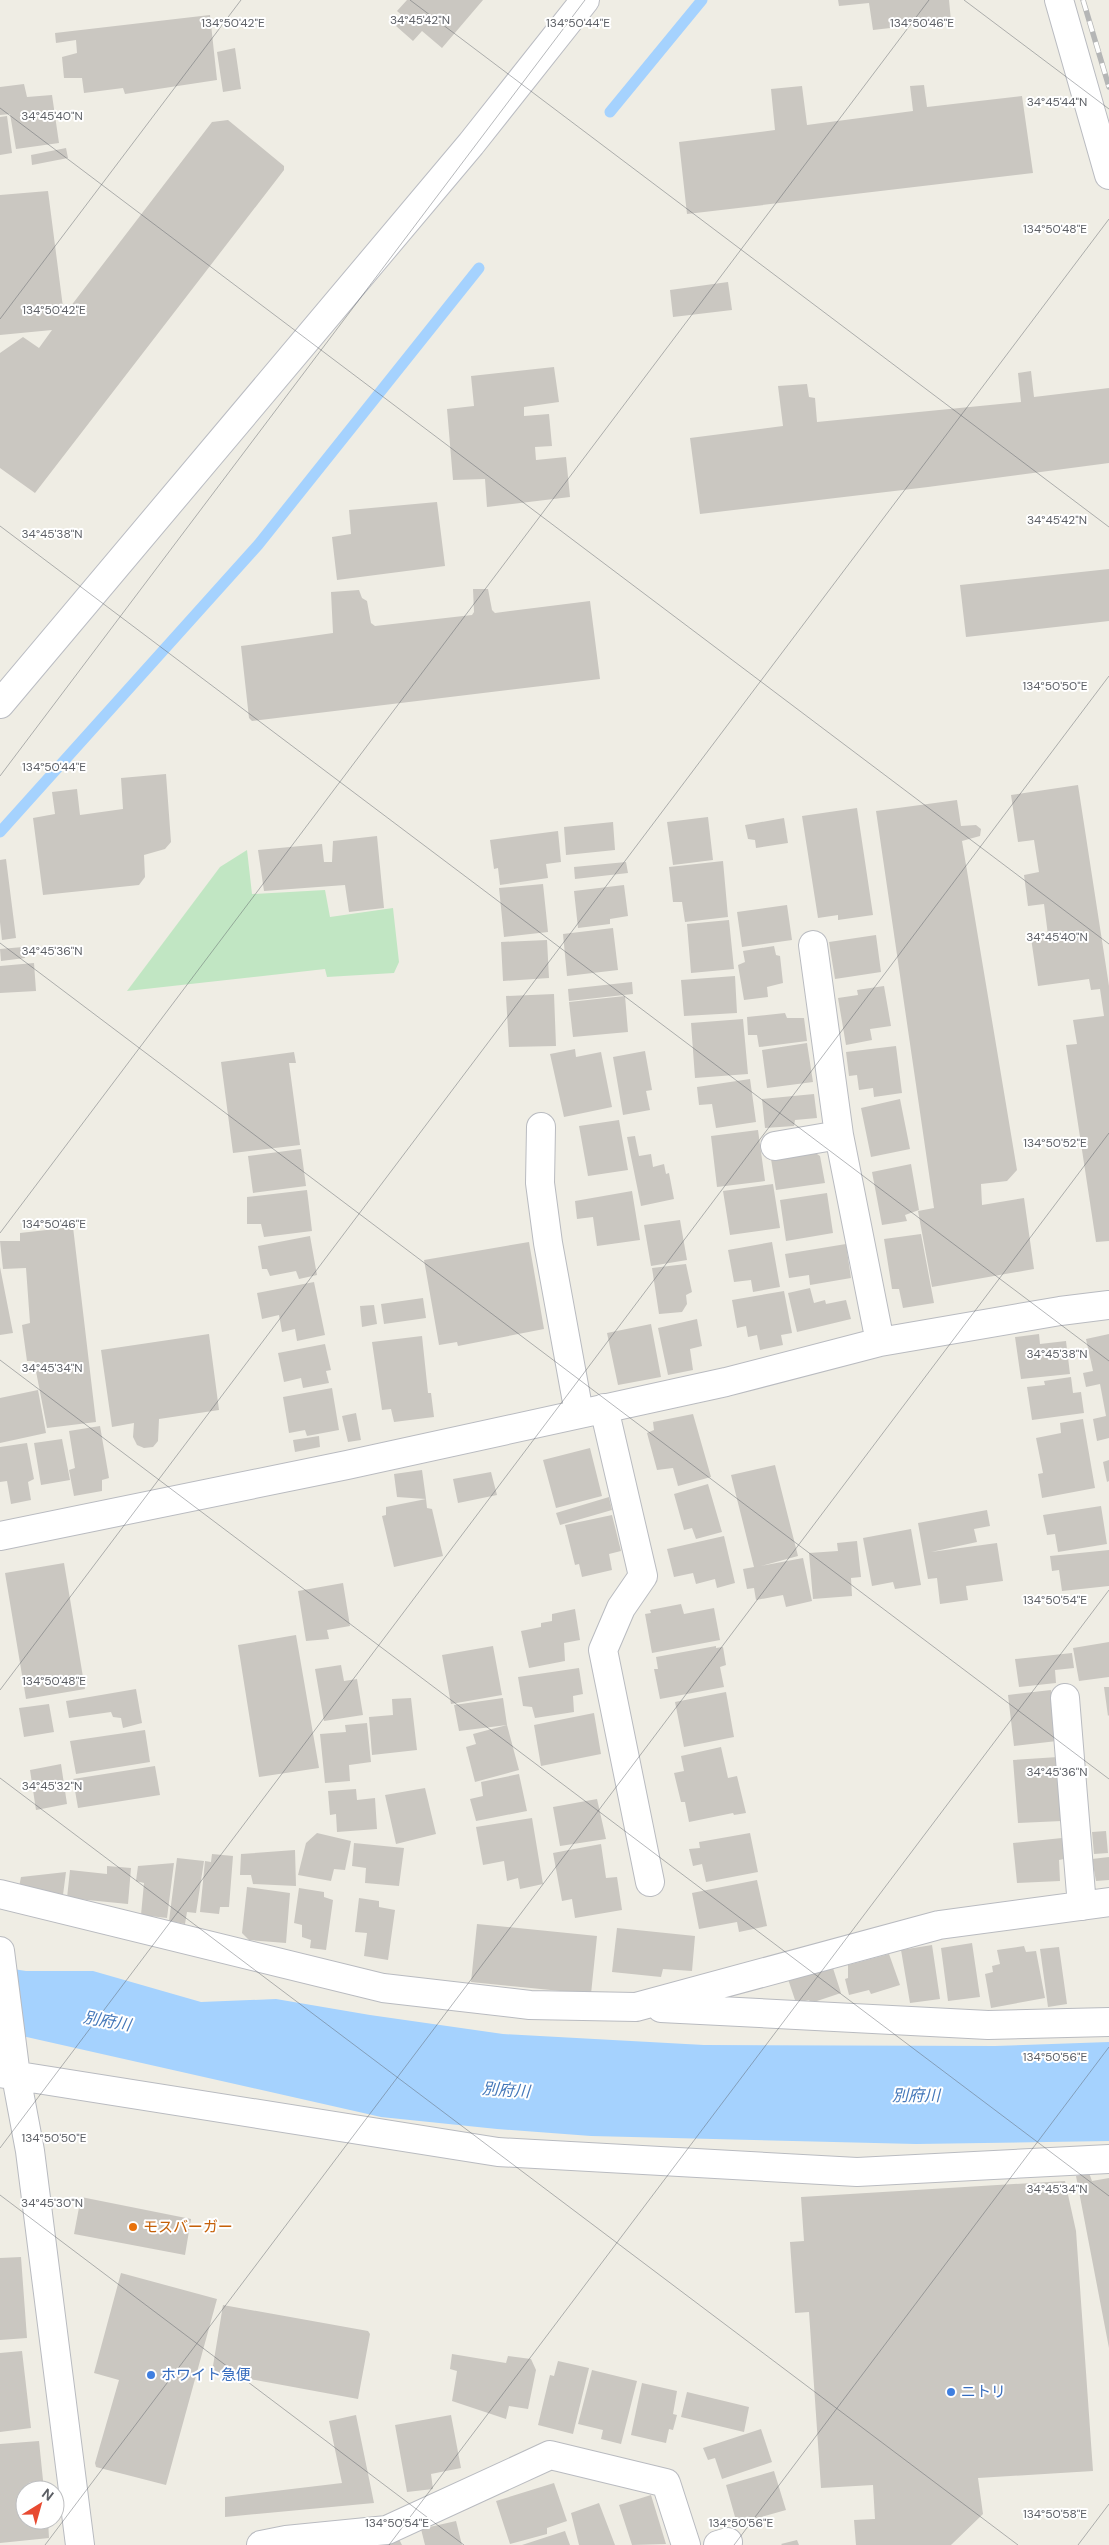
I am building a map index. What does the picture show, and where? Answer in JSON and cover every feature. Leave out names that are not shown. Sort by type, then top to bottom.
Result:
[{"type":"street","points":[[0,704],[471,144],[585,0]]},
{"type":"street","points":[[1059,0],[1109,175]]},
{"type":"street","points":[[813,944],[839,1135],[880,1342]]},
{"type":"street","points":[[541,1127],[540,1184],[548,1242],[592,1411],[642,1576],[621,1608],[603,1650],[650,1882]]},
{"type":"street","points":[[775,1146],[839,1135]]},
{"type":"street","points":[[0,1536],[347,1465],[726,1382],[880,1342],[1060,1311],[1109,1305]]},
{"type":"street","points":[[1065,1698],[1082,1906]]},
{"type":"street","points":[[0,1894],[383,1988],[530,2005],[636,2007],[988,2025],[1109,2022]]},
{"type":"street","points":[[636,2007],[938,1925],[1109,1902]]},
{"type":"street","points":[[0,1951],[10,2070],[30,2151],[80,2545]]},
{"type":"street","points":[[10,2070],[498,2152],[857,2172],[1109,2159]]},
{"type":"street","points":[[261,2545],[286,2540],[387,2530],[550,2456],[666,2483],[686,2545]]},
{"type":"green space","points":[[247,850],[252,894],[325,890],[330,917],[393,908],[399,962],[394,973],[327,977],[325,969],[127,991],[220,867]]},
{"type":"water","name":"別府川","points":[[0,1967],[26,1971],[93,1971],[201,2002],[276,1999],[503,2034],[704,2045],[995,2046],[1109,2042],[1109,2141],[916,2144],[591,2136],[381,2117],[0,2031]]},
{"type":"building","points":[[407,0],[483,0],[442,48],[422,31],[413,41],[396,26],[404,17],[397,11]]},
{"type":"building","points":[[838,0],[949,0],[951,21],[873,30],[869,3],[839,6]]},
{"type":"building","points":[[210,15],[217,80],[125,94],[123,88],[84,93],[82,78],[64,78],[62,57],[77,53],[76,40],[56,43],[55,33]]},
{"type":"building","points":[[235,48],[241,89],[223,92],[217,52]]},
{"type":"building","points":[[24,84],[27,97],[52,95],[59,143],[16,149],[10,114],[0,115],[0,87]]},
{"type":"building","points":[[924,85],[927,107],[1022,96],[1033,173],[687,214],[679,142],[775,130],[771,89],[802,86],[807,125],[913,111],[910,86]]},
{"type":"building","points":[[7,116],[12,153],[0,155],[0,117]]},
{"type":"building","points":[[228,120],[284,166],[284,170],[35,493],[0,468],[0,353],[23,337],[39,348],[52,330],[0,335],[0,195],[48,191],[64,315],[212,122]]},
{"type":"building","points":[[66,148],[68,158],[32,165],[31,155]]},
{"type":"building","points":[[728,282],[732,310],[673,317],[670,290]]},
{"type":"building","points":[[554,367],[559,402],[524,407],[524,416],[549,414],[552,446],[535,447],[536,460],[566,457],[570,497],[487,507],[485,479],[453,480],[447,409],[474,406],[471,376]]},
{"type":"building","points":[[1031,371],[1034,397],[1109,388],[1109,463],[700,514],[690,438],[783,426],[778,386],[807,384],[809,397],[815,398],[817,422],[1021,402],[1018,373]]},
{"type":"building","points":[[437,502],[445,566],[337,580],[332,537],[351,534],[349,510]]},
{"type":"building","points":[[1109,569],[1109,621],[966,637],[960,585]]},
{"type":"building","points":[[473,589],[488,589],[492,610],[495,613],[590,601],[600,679],[252,721],[249,718],[241,646],[333,633],[331,592],[359,590],[362,598],[367,601],[371,623],[375,626],[472,615],[474,612]]},
{"type":"building","points":[[166,774],[171,842],[165,849],[144,855],[145,877],[139,885],[43,895],[33,818],[55,814],[52,792],[77,789],[80,815],[123,809],[121,778]]},
{"type":"building","points":[[1078,785],[1109,986],[1109,1241],[1096,1242],[1066,1045],[1077,1044],[1073,1020],[1104,1016],[1100,989],[1091,990],[1089,979],[1038,986],[1031,938],[1048,935],[1044,904],[1028,906],[1024,875],[1039,872],[1034,840],[1018,842],[1011,795]]},
{"type":"building","points":[[957,800],[961,826],[976,825],[981,829],[980,836],[962,841],[1017,1170],[1007,1181],[981,1184],[982,1205],[1024,1198],[1034,1269],[932,1287],[918,1211],[934,1208],[876,811]]},
{"type":"building","points":[[857,808],[873,915],[838,920],[838,915],[818,918],[802,816]]},
{"type":"building","points":[[708,817],[713,860],[673,865],[667,822]]},
{"type":"building","points":[[784,818],[788,843],[756,848],[755,840],[748,839],[745,825]]},
{"type":"building","points":[[613,822],[615,850],[566,855],[564,827]]},
{"type":"building","points":[[558,831],[561,862],[546,864],[548,878],[500,885],[498,868],[494,869],[490,840]]},
{"type":"building","points":[[377,836],[384,908],[349,912],[345,885],[264,891],[258,850],[322,844],[324,862],[332,862],[333,841]]},
{"type":"building","points":[[6,859],[16,938],[2,940],[0,922],[0,860]]},
{"type":"building","points":[[723,861],[728,917],[685,922],[682,902],[673,902],[669,867]]},
{"type":"building","points":[[626,862],[628,873],[575,879],[574,867]]},
{"type":"building","points":[[543,884],[548,932],[504,937],[499,888]]},
{"type":"building","points":[[624,885],[628,916],[610,919],[610,924],[578,928],[574,891]]},
{"type":"building","points":[[787,905],[792,940],[742,947],[737,912]]},
{"type":"building","points":[[729,920],[734,969],[691,973],[687,924]]},
{"type":"building","points":[[613,928],[618,970],[567,976],[563,934]]},
{"type":"building","points":[[876,935],[881,972],[835,979],[829,942]]},
{"type":"building","points":[[547,940],[549,978],[503,981],[501,942]]},
{"type":"building","points":[[774,946],[776,955],[780,956],[783,983],[767,987],[768,997],[744,1000],[738,965],[745,962],[743,951]]},
{"type":"building","points":[[23,947],[25,958],[1,961],[0,949]]},
{"type":"building","points":[[34,963],[36,991],[0,993],[0,966]]},
{"type":"building","points":[[735,976],[737,1013],[684,1016],[681,980]]},
{"type":"building","points":[[632,982],[633,994],[569,1001],[568,989]]},
{"type":"building","points":[[884,986],[891,1026],[870,1029],[872,1040],[846,1045],[838,998],[858,995],[857,990]]},
{"type":"building","points":[[554,994],[556,1046],[509,1047],[506,996]]},
{"type":"building","points":[[625,996],[628,1032],[573,1037],[569,1002]]},
{"type":"building","points":[[785,1013],[787,1018],[804,1018],[807,1041],[759,1047],[757,1035],[748,1035],[747,1017]]},
{"type":"building","points":[[743,1019],[748,1074],[695,1078],[691,1023]]},
{"type":"building","points":[[807,1043],[813,1082],[767,1088],[762,1050]]},
{"type":"building","points":[[896,1046],[902,1093],[874,1097],[873,1088],[859,1090],[857,1075],[849,1076],[846,1052]]},
{"type":"building","points":[[575,1049],[576,1057],[601,1052],[612,1107],[564,1117],[550,1054]]},
{"type":"building","points":[[645,1051],[652,1090],[646,1091],[650,1110],[623,1115],[613,1057]]},
{"type":"building","points":[[294,1052],[296,1063],[289,1063],[300,1145],[233,1153],[221,1062]]},
{"type":"building","points":[[750,1079],[756,1122],[716,1128],[712,1104],[699,1105],[697,1087]]},
{"type":"building","points":[[814,1094],[817,1118],[795,1120],[794,1126],[765,1128],[762,1099]]},
{"type":"building","points":[[900,1099],[910,1149],[871,1157],[861,1108]]},
{"type":"building","points":[[619,1120],[628,1170],[588,1176],[579,1126]]},
{"type":"building","points":[[758,1130],[765,1181],[717,1187],[711,1136]]},
{"type":"building","points":[[635,1136],[639,1156],[651,1154],[653,1167],[664,1164],[666,1174],[669,1173],[674,1199],[641,1206],[627,1137]]},
{"type":"building","points":[[301,1149],[306,1186],[253,1193],[248,1156]]},
{"type":"building","points":[[814,1152],[820,1156],[825,1183],[776,1190],[771,1159]]},
{"type":"building","points":[[911,1164],[919,1210],[905,1215],[907,1221],[882,1225],[872,1172]]},
{"type":"building","points":[[773,1184],[780,1228],[730,1235],[723,1191]]},
{"type":"building","points":[[307,1190],[312,1231],[264,1237],[261,1224],[247,1224],[247,1197]]},
{"type":"building","points":[[632,1191],[640,1240],[597,1246],[593,1217],[577,1219],[575,1201]]},
{"type":"building","points":[[827,1193],[833,1233],[786,1241],[780,1200]]},
{"type":"building","points":[[680,1220],[687,1260],[651,1266],[644,1225]]},
{"type":"building","points":[[73,1227],[96,1422],[47,1428],[34,1361],[27,1361],[22,1325],[30,1323],[26,1268],[3,1269],[0,1241],[20,1241],[20,1233]]},
{"type":"building","points":[[921,1234],[934,1303],[903,1308],[899,1289],[892,1289],[884,1239]]},
{"type":"building","points":[[310,1236],[317,1275],[299,1279],[296,1271],[270,1276],[267,1269],[262,1269],[258,1246]]},
{"type":"building","points":[[529,1242],[544,1329],[458,1346],[457,1342],[439,1345],[424,1260]]},
{"type":"building","points":[[772,1242],[780,1287],[753,1292],[751,1280],[734,1282],[728,1250]]},
{"type":"building","points":[[846,1244],[851,1278],[810,1285],[809,1275],[789,1278],[785,1254]]},
{"type":"building","points":[[686,1264],[692,1292],[686,1295],[687,1304],[682,1312],[659,1314],[652,1268]]},
{"type":"building","points":[[0,1267],[13,1333],[0,1335]]},
{"type":"building","points":[[314,1282],[325,1335],[297,1341],[295,1329],[282,1332],[279,1315],[262,1319],[257,1293]]},
{"type":"building","points":[[810,1288],[814,1303],[825,1300],[826,1304],[846,1300],[851,1319],[797,1332],[788,1293]]},
{"type":"building","points":[[784,1291],[792,1333],[781,1335],[783,1345],[760,1350],[757,1335],[748,1337],[746,1326],[737,1328],[732,1300]]},
{"type":"building","points":[[423,1298],[426,1318],[384,1324],[381,1304]]},
{"type":"building","points":[[374,1305],[377,1324],[362,1327],[360,1306]]},
{"type":"building","points":[[697,1319],[702,1346],[690,1349],[693,1370],[668,1375],[658,1328]]},
{"type":"building","points":[[651,1324],[661,1377],[618,1385],[607,1333]]},
{"type":"building","points":[[209,1334],[219,1410],[159,1419],[158,1441],[153,1447],[144,1448],[137,1445],[133,1437],[134,1423],[112,1427],[101,1350]]},
{"type":"building","points":[[1039,1334],[1040,1344],[1066,1341],[1070,1374],[1021,1379],[1015,1337]]},
{"type":"building","points":[[1109,1334],[1109,1438],[1097,1441],[1093,1419],[1106,1416],[1100,1384],[1086,1387],[1083,1373],[1093,1371],[1086,1339]]},
{"type":"building","points":[[422,1336],[428,1393],[431,1393],[434,1417],[394,1422],[391,1409],[382,1410],[372,1342]]},
{"type":"building","points":[[325,1344],[331,1370],[326,1371],[329,1383],[303,1388],[301,1378],[284,1382],[278,1353]]},
{"type":"building","points":[[1071,1377],[1073,1393],[1081,1392],[1084,1413],[1032,1420],[1027,1387],[1045,1385],[1044,1381]]},
{"type":"building","points":[[332,1388],[339,1430],[307,1436],[305,1430],[289,1433],[283,1397]]},
{"type":"building","points":[[38,1390],[46,1433],[0,1443],[0,1398]]},
{"type":"building","points":[[356,1413],[361,1440],[348,1442],[342,1416]]},
{"type":"building","points":[[693,1414],[711,1477],[678,1486],[673,1468],[657,1470],[647,1433],[654,1430],[653,1422]]},
{"type":"building","points":[[1083,1419],[1095,1488],[1042,1498],[1038,1474],[1043,1473],[1036,1438],[1061,1433],[1060,1423]]},
{"type":"building","points":[[100,1426],[109,1478],[102,1480],[102,1491],[74,1496],[69,1470],[75,1468],[69,1431]]},
{"type":"building","points":[[319,1436],[320,1447],[295,1452],[293,1440]]},
{"type":"building","points":[[62,1439],[70,1480],[41,1485],[34,1443]]},
{"type":"building","points":[[27,1443],[34,1479],[28,1482],[31,1500],[11,1504],[7,1481],[0,1482],[0,1447]]},
{"type":"building","points":[[590,1448],[602,1496],[556,1508],[543,1460]]},
{"type":"building","points":[[1109,1460],[1109,1481],[1107,1482],[1103,1462]]},
{"type":"building","points":[[775,1465],[798,1556],[761,1566],[803,1558],[812,1601],[786,1607],[783,1595],[756,1600],[754,1588],[747,1589],[743,1569],[754,1567],[731,1475]]},
{"type":"building","points":[[422,1470],[426,1499],[397,1497],[394,1474]]},
{"type":"building","points":[[491,1472],[497,1495],[458,1503],[453,1479]]},
{"type":"building","points":[[708,1484],[722,1532],[696,1539],[692,1528],[684,1530],[674,1494]]},
{"type":"building","points":[[609,1497],[612,1510],[560,1525],[556,1513]]},
{"type":"building","points":[[426,1499],[427,1508],[432,1509],[443,1556],[394,1567],[382,1516],[386,1515],[386,1507]]},
{"type":"building","points":[[1101,1506],[1107,1544],[1058,1552],[1055,1534],[1047,1535],[1043,1515]]},
{"type":"building","points":[[987,1510],[990,1526],[974,1529],[977,1542],[931,1552],[997,1543],[1003,1581],[966,1586],[968,1600],[940,1604],[937,1578],[928,1579],[918,1523]]},
{"type":"building","points":[[612,1515],[621,1551],[609,1554],[612,1570],[582,1577],[579,1564],[575,1565],[565,1525]]},
{"type":"building","points":[[911,1529],[921,1585],[895,1589],[893,1582],[872,1586],[863,1538]]},
{"type":"building","points":[[724,1536],[735,1583],[717,1588],[715,1579],[696,1584],[693,1573],[674,1577],[667,1549]]},
{"type":"building","points":[[857,1541],[861,1577],[851,1578],[852,1596],[813,1599],[809,1553],[838,1551],[837,1543]]},
{"type":"building","points":[[1109,1550],[1109,1586],[1062,1591],[1059,1570],[1052,1571],[1050,1556]]},
{"type":"building","points":[[64,1563],[85,1689],[26,1699],[5,1573]]},
{"type":"building","points":[[343,1583],[350,1626],[327,1630],[329,1639],[306,1641],[298,1591]]},
{"type":"building","points":[[681,1604],[684,1614],[714,1608],[720,1640],[652,1653],[645,1614],[651,1613],[650,1610]]},
{"type":"building","points":[[575,1609],[580,1640],[564,1643],[565,1661],[529,1668],[521,1631],[541,1627],[541,1623],[552,1621],[552,1614]]},
{"type":"building","points":[[296,1635],[319,1768],[259,1777],[238,1645]]},
{"type":"building","points":[[1109,1642],[1109,1677],[1079,1681],[1073,1648]]},
{"type":"building","points":[[493,1646],[502,1695],[451,1704],[442,1655]]},
{"type":"building","points":[[716,1646],[716,1648],[723,1647],[726,1665],[720,1667],[724,1687],[660,1699],[654,1669],[658,1669],[656,1657]]},
{"type":"building","points":[[1072,1653],[1074,1668],[1055,1670],[1056,1683],[1019,1687],[1015,1659]]},
{"type":"building","points":[[341,1665],[344,1681],[357,1679],[363,1715],[324,1721],[315,1669]]},
{"type":"building","points":[[579,1668],[583,1694],[573,1696],[574,1712],[535,1718],[532,1707],[523,1706],[518,1677]]},
{"type":"building","points":[[1104,1687],[1109,1687],[1108,1716]]},
{"type":"building","points":[[136,1689],[142,1723],[123,1728],[121,1718],[113,1717],[111,1712],[69,1718],[66,1701]]},
{"type":"building","points":[[1051,1690],[1057,1741],[1014,1746],[1008,1695]]},
{"type":"building","points":[[726,1692],[734,1737],[684,1747],[675,1702]]},
{"type":"building","points":[[411,1698],[417,1750],[372,1755],[369,1717],[393,1715],[392,1699]]},
{"type":"building","points":[[503,1698],[507,1725],[459,1731],[454,1705]]},
{"type":"building","points":[[49,1704],[54,1732],[24,1737],[19,1708]]},
{"type":"building","points":[[594,1713],[601,1754],[541,1766],[534,1725]]},
{"type":"building","points":[[367,1723],[371,1762],[349,1765],[350,1781],[325,1783],[320,1734],[346,1732],[345,1725]]},
{"type":"building","points":[[507,1725],[519,1770],[475,1782],[466,1747],[476,1744],[473,1734]]},
{"type":"building","points":[[145,1730],[150,1762],[76,1774],[70,1741]]},
{"type":"building","points":[[721,1747],[728,1778],[737,1776],[746,1813],[734,1815],[733,1813],[689,1822],[685,1802],[681,1802],[674,1773],[684,1771],[681,1756]]},
{"type":"building","points":[[1058,1757],[1062,1821],[1018,1823],[1013,1760]]},
{"type":"building","points":[[61,1764],[67,1804],[36,1810],[30,1770]]},
{"type":"building","points":[[155,1766],[160,1795],[78,1808],[73,1779]]},
{"type":"building","points":[[519,1774],[527,1811],[476,1821],[470,1799],[483,1796],[481,1782]]},
{"type":"building","points":[[425,1788],[436,1834],[396,1844],[385,1795]]},
{"type":"building","points":[[356,1789],[357,1800],[375,1798],[377,1829],[337,1832],[336,1814],[330,1815],[328,1791]]},
{"type":"building","points":[[597,1799],[606,1839],[560,1846],[553,1807]]},
{"type":"building","points":[[532,1818],[543,1884],[520,1889],[518,1878],[507,1881],[504,1861],[483,1865],[476,1827]]},
{"type":"building","points":[[1106,1831],[1108,1853],[1094,1854],[1092,1832]]},
{"type":"building","points":[[317,1833],[351,1841],[345,1870],[334,1869],[331,1881],[298,1875],[306,1843]]},
{"type":"building","points":[[750,1833],[758,1872],[706,1882],[702,1864],[693,1866],[689,1849],[700,1848],[699,1842]]},
{"type":"building","points":[[1062,1838],[1064,1859],[1059,1860],[1060,1881],[1017,1883],[1013,1843]]},
{"type":"building","points":[[354,1843],[404,1848],[399,1886],[365,1883],[366,1868],[352,1866]]},
{"type":"building","points":[[601,1844],[606,1878],[617,1877],[622,1910],[575,1918],[572,1899],[562,1901],[553,1853]]},
{"type":"building","points":[[295,1850],[296,1886],[253,1884],[251,1875],[240,1875],[241,1854]]},
{"type":"building","points":[[212,1854],[233,1856],[229,1907],[220,1907],[219,1914],[200,1912],[205,1861],[211,1862]]},
{"type":"building","points":[[1109,1857],[1109,1880],[1096,1881],[1092,1859]]},
{"type":"building","points":[[177,1858],[204,1861],[196,1913],[187,1912],[185,1924],[169,1921]]},
{"type":"building","points":[[174,1863],[167,1918],[141,1915],[144,1883],[136,1881],[138,1866]]},
{"type":"building","points":[[107,1866],[131,1868],[128,1904],[67,1898],[70,1870],[107,1874]]},
{"type":"building","points":[[66,1872],[63,1895],[19,1887],[21,1877]]},
{"type":"building","points":[[757,1880],[767,1926],[739,1932],[737,1922],[699,1929],[692,1893]]},
{"type":"building","points":[[247,1887],[290,1893],[286,1943],[249,1940],[242,1933]]},
{"type":"building","points":[[299,1888],[324,1892],[324,1897],[333,1900],[326,1950],[310,1948],[311,1940],[302,1937],[302,1925],[294,1923]]},
{"type":"building","points":[[359,1898],[379,1901],[379,1907],[395,1910],[388,1960],[364,1956],[367,1933],[355,1932]]},
{"type":"building","points":[[477,1924],[597,1936],[591,1994],[471,1982]]},
{"type":"building","points":[[617,1928],[695,1936],[692,1971],[663,1969],[661,1977],[612,1972]]},
{"type":"building","points":[[972,1943],[980,1997],[948,2001],[941,1948]]},
{"type":"building","points":[[932,1945],[940,1999],[910,2003],[901,1950]]},
{"type":"building","points":[[1024,1946],[1026,1952],[1036,1951],[1045,1998],[991,2008],[985,1974],[993,1972],[992,1966],[1000,1964],[997,1950]]},
{"type":"building","points":[[1059,1947],[1067,2004],[1048,2007],[1040,1949]]},
{"type":"building","points":[[889,1954],[900,1985],[871,1994],[869,1990],[849,1995],[845,1979],[848,1978],[848,1965]]},
{"type":"building","points":[[832,1965],[841,1993],[811,2003],[809,2000],[796,2003],[788,1979]]},
{"type":"building","points":[[1089,2173],[1092,2181],[1109,2178],[1109,2348],[1076,2176]]},
{"type":"building","name":"ニトリ","points":[[1065,2181],[1076,2231],[1093,2471],[978,2478],[983,2514],[951,2545],[856,2545],[854,2520],[875,2519],[873,2485],[821,2488],[809,2312],[795,2313],[790,2242],[804,2241],[801,2197]]},
{"type":"building","name":"モスバーガー","points":[[81,2197],[191,2219],[185,2255],[74,2234]]},
{"type":"building","points":[[21,2257],[27,2338],[0,2340],[0,2258]]},
{"type":"building","points":[[121,2273],[217,2299],[166,2485],[96,2467],[95,2463],[119,2380],[94,2373]]},
{"type":"building","points":[[223,2305],[368,2331],[370,2334],[358,2399],[212,2372]]},
{"type":"building","points":[[22,2351],[31,2428],[0,2432],[0,2353]]},
{"type":"building","points":[[452,2354],[506,2363],[508,2356],[531,2359],[536,2370],[528,2409],[509,2406],[506,2419],[452,2401],[457,2371],[450,2369]]},
{"type":"building","points":[[558,2361],[589,2368],[573,2434],[538,2425],[550,2375],[554,2376]]},
{"type":"building","points":[[592,2370],[637,2381],[621,2444],[601,2439],[603,2430],[578,2424]]},
{"type":"building","points":[[642,2383],[677,2391],[673,2414],[677,2415],[673,2430],[669,2429],[666,2443],[631,2435]]},
{"type":"building","points":[[687,2392],[749,2407],[744,2432],[681,2417]]},
{"type":"building","points":[[356,2415],[374,2503],[225,2517],[225,2497],[342,2483],[329,2421]]},
{"type":"building","points":[[451,2415],[461,2468],[431,2474],[433,2489],[407,2492],[395,2425]]},
{"type":"building","points":[[761,2429],[772,2462],[722,2479],[715,2458],[708,2460],[703,2448]]},
{"type":"building","points":[[39,2441],[43,2480],[15,2480],[15,2530],[49,2530],[49,2538],[0,2543],[0,2444]]},
{"type":"building","points":[[774,2471],[786,2510],[737,2524],[726,2485]]},
{"type":"building","points":[[554,2483],[567,2521],[547,2528],[547,2534],[510,2544],[496,2501]]},
{"type":"building","points":[[651,2495],[666,2544],[632,2545],[619,2505]]},
{"type":"building","points":[[599,2503],[615,2545],[579,2545],[571,2513]]},
{"type":"building","points":[[456,2521],[462,2545],[425,2545],[421,2529]]},
{"type":"building","points":[[565,2531],[570,2545],[522,2545]]},
{"type":"building","points":[[398,2537],[402,2545],[332,2545]]},
{"type":"building","points":[[797,2540],[799,2545],[781,2544]]},
{"type":"waterway","points":[[610,112],[702,0]]},
{"type":"waterway","points":[[0,832],[258,545],[479,268]]},
{"type":"railway","points":[[1083,0],[1109,87]]},
{"type":"place","name":"モスバーガー","points":[[133,2227]]},
{"type":"place","name":"ホワイト急便","points":[[151,2375]]},
{"type":"place","name":"ニトリ","points":[[951,2392]]}]
